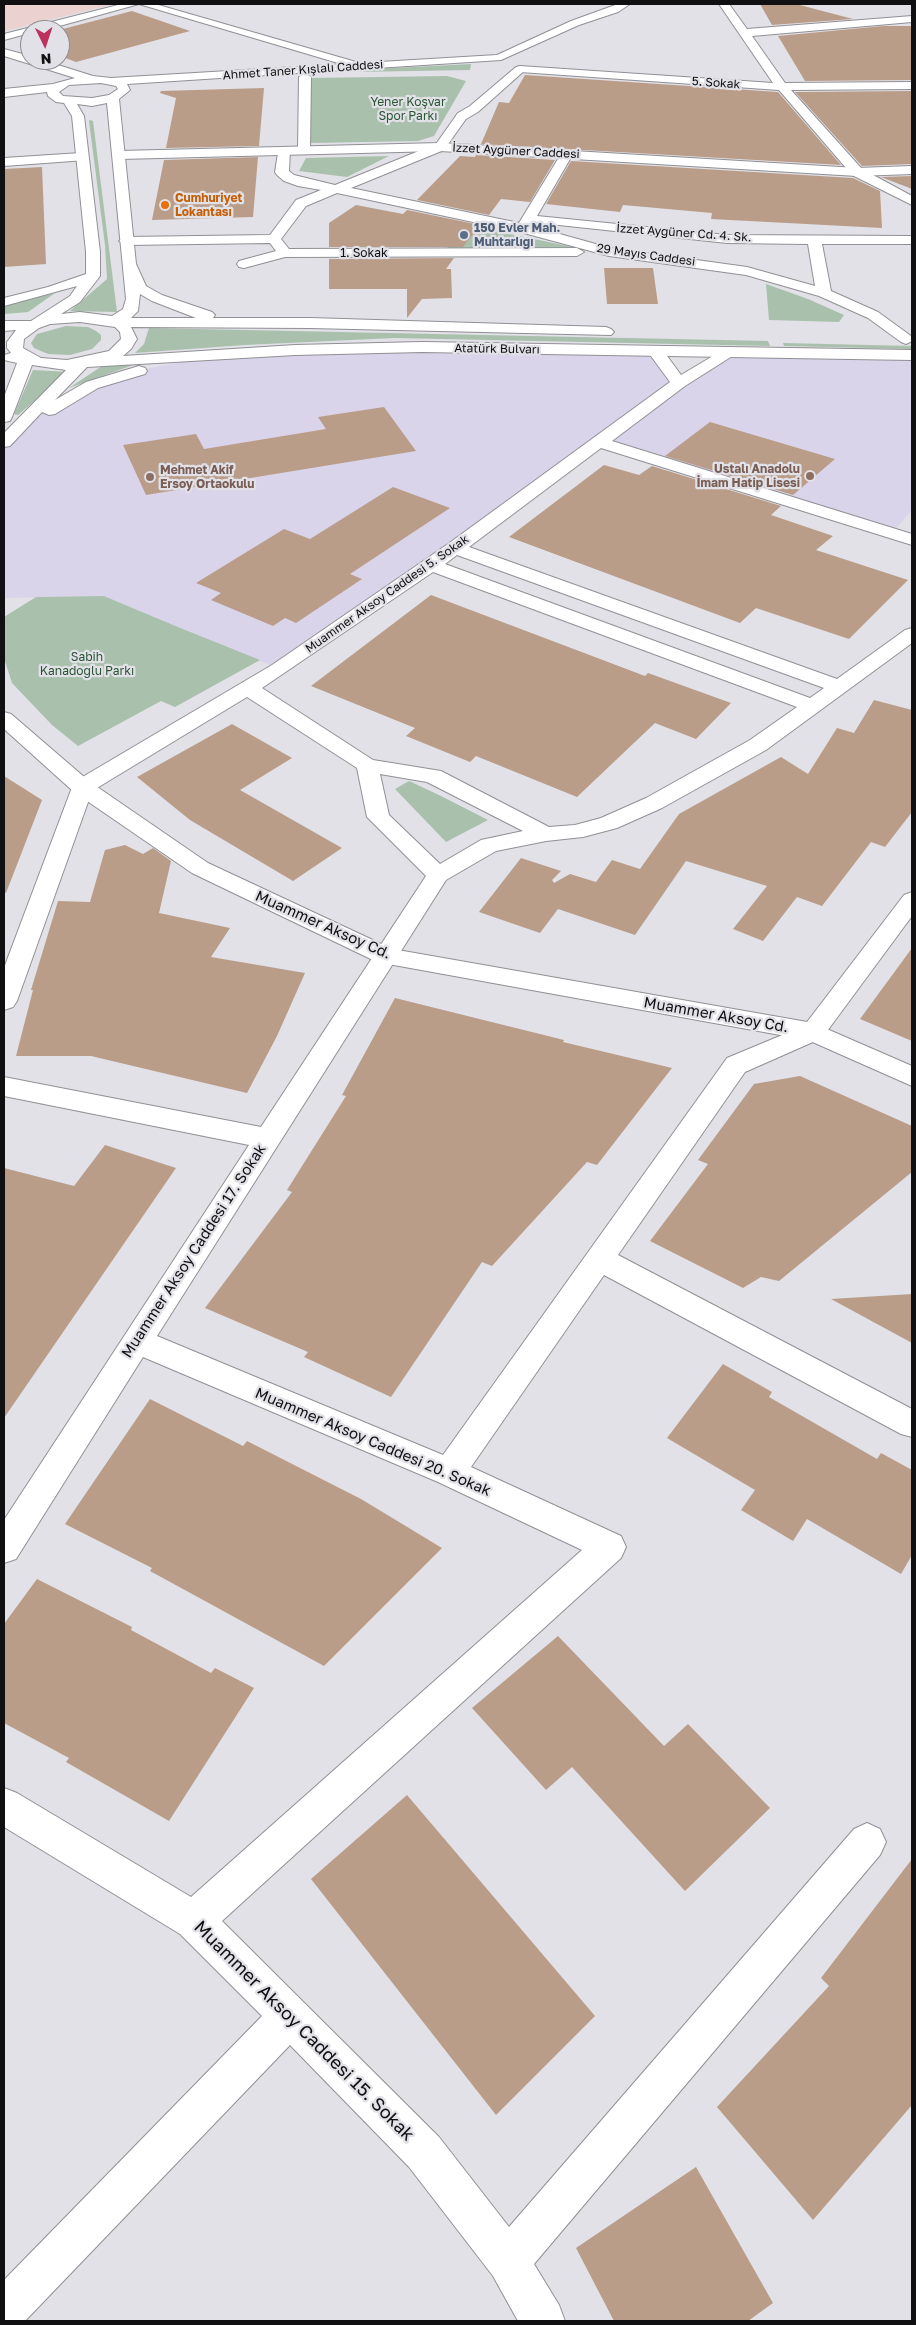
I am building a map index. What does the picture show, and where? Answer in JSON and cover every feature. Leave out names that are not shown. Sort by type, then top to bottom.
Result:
[{"type":"street","points":[[70,20],[134,4]]},
{"type":"street","points":[[144,4],[359,66]]},
{"type":"street","points":[[724,4],[782,87],[857,172],[912,201]]},
{"type":"street","name":"Ahmet Taner Kışlalı Caddesi","points":[[491,63],[575,23],[620,7]]},
{"type":"street","name":"Ahmet Taner Kışlalı Caddesi","points":[[601,26],[620,7]]},
{"type":"street","points":[[744,33],[912,19]]},
{"type":"street","points":[[4,37],[20,33]]},
{"type":"street","points":[[4,52],[20,58]]},
{"type":"street","name":"Ahmet Taner Kışlalı Caddesi","points":[[491,63],[500,70],[522,68],[542,58]]},
{"type":"street","name":"Ahmet Taner Kışlalı Caddesi","points":[[90,79],[112,81],[359,66],[491,63],[520,59],[526,63],[522,68]]},
{"type":"street","points":[[274,239],[301,203],[440,147],[462,116],[474,109],[522,68]]},
{"type":"street","name":"5. Sokak","points":[[522,68],[782,87],[912,86]]},
{"type":"street","points":[[34,70],[69,102],[78,116],[81,157],[93,252],[93,276],[75,299],[34,325]]},
{"type":"street","points":[[60,70],[90,79]]},
{"type":"street","name":"Ahmet Taner Kışlalı Caddesi","points":[[69,102],[92,102],[172,86],[305,77],[432,74]]},
{"type":"street","points":[[304,149],[305,77]]},
{"type":"street","points":[[4,98],[56,90],[90,79]]},
{"type":"street","points":[[112,81],[124,87],[124,90],[117,96],[126,241],[134,300],[130,311],[114,322]]},
{"type":"street","points":[[4,93],[56,90]]},
{"type":"street","points":[[462,116],[462,110],[470,97]]},
{"type":"street","name":"İzzet Aygüner Caddesi","points":[[120,154],[440,147],[857,172],[912,170]]},
{"type":"street","name":"29 Mayıs Caddesi","points":[[284,150],[282,172],[289,178],[303,183],[526,223],[609,252],[747,271],[824,292],[873,315],[909,339]]},
{"type":"street","points":[[526,223],[567,154]]},
{"type":"street","points":[[4,162],[81,157]]},
{"type":"street","name":"İzzet Aygüner Cd. 4. Sk.","points":[[526,223],[727,239],[912,240]]},
{"type":"street","points":[[814,238],[824,292]]},
{"type":"street","points":[[126,241],[274,239]]},
{"type":"street","points":[[274,239],[284,253]]},
{"type":"street","name":"1. Sokak","points":[[244,264],[284,253],[609,252]]},
{"type":"street","points":[[128,258],[140,288],[157,298],[199,314],[310,323]]},
{"type":"street","points":[[4,302],[53,290],[93,276]]},
{"type":"street","name":"Atatürk Bulvarı","points":[[4,326],[34,325],[56,319],[80,317],[114,322],[310,323],[620,332]]},
{"type":"street","name":"Atatürk Bulvarı","points":[[82,364],[115,354],[125,346],[129,338],[127,331],[114,322]]},
{"type":"street","name":"Atatürk Bulvarı","points":[[34,325],[18,336],[15,348],[19,354],[27,358],[52,364],[82,364],[225,354],[422,347],[912,355]]},
{"type":"street","points":[[876,338],[909,339]]},
{"type":"street","points":[[656,352],[679,383]]},
{"type":"street","name":"Muammer Aksoy Caddesi 5. Sokak","points":[[82,787],[249,689],[455,548],[679,383],[729,353]]},
{"type":"street","points":[[8,437],[92,385],[144,369],[225,354]]},
{"type":"street","name":"Atatürk Bulvarı","points":[[4,358],[27,358]]},
{"type":"street","points":[[4,417],[27,358]]},
{"type":"street","points":[[8,437],[82,364]]},
{"type":"street","points":[[599,442],[912,540]]},
{"type":"street","points":[[455,548],[840,687]]},
{"type":"street","points":[[431,565],[814,706]]},
{"type":"street","points":[[367,765],[378,816],[438,875],[489,845],[546,834],[575,832],[609,823],[654,803],[758,746],[912,634]]},
{"type":"street","points":[[249,689],[367,765],[433,776],[546,834]]},
{"type":"street","name":"Muammer Aksoy Cd.","points":[[4,718],[82,787],[200,868],[386,956],[813,1032],[912,1077]]},
{"type":"street","points":[[4,1001],[82,787]]},
{"type":"street","name":"Muammer Aksoy Caddesi 17. Sokak","points":[[4,1548],[438,875]]},
{"type":"street","points":[[449,1472],[736,1064],[813,1032],[912,900]]},
{"type":"street","points":[[4,1086],[268,1139]]},
{"type":"street","points":[[599,1259],[912,1424]]},
{"type":"street","name":"Muammer Aksoy Caddesi 20. Sokak","points":[[136,1341],[449,1472],[609,1547],[194,1920]]},
{"type":"street","name":"Muammer Aksoy Caddesi 15. Sokak","points":[[4,1806],[194,1920],[424,2152],[508,2261],[543,2321]]},
{"type":"street","points":[[508,2261],[867,1842]]},
{"type":"street","points":[[4,2311],[290,2016]]},
{"type":"shaded area","points":[[4,4],[114,4],[49,20],[20,20],[20,27],[4,31]]},
{"type":"shaded area","points":[[295,350],[656,352],[679,382],[729,353],[912,355],[912,510],[891,534],[599,442],[279,669],[104,596],[4,598],[4,442],[13,431],[92,385],[144,369],[225,354]]},
{"type":"green space","points":[[471,64],[470,70],[355,72],[354,70]]},
{"type":"green space","name":"Yener Koşvar Spor Parkı","points":[[447,76],[466,81],[434,136],[418,141],[310,143],[311,78]]},
{"type":"green space","points":[[90,120],[93,121],[117,312],[70,311],[107,279],[105,245]]},
{"type":"green space","points":[[389,156],[347,177],[299,171],[306,158]]},
{"type":"green space","points":[[452,222],[587,250],[448,248],[439,240]]},
{"type":"green space","points":[[766,284],[808,299],[844,315],[839,322],[769,320]]},
{"type":"green space","points":[[55,293],[28,312],[4,314],[4,306]]},
{"type":"green space","points":[[66,326],[88,327],[101,335],[101,340],[92,349],[70,355],[48,354],[34,348],[31,343],[37,334]]},
{"type":"green space","points":[[149,328],[768,341],[770,346],[395,338],[244,345],[135,353],[144,344]]},
{"type":"green space","points":[[783,343],[912,346],[912,349],[784,346]]},
{"type":"green space","points":[[136,364],[69,388],[102,366]]},
{"type":"green space","points":[[33,370],[68,372],[18,415],[14,414]]},
{"type":"green space","name":"Sabih Kanadoğlu Parkı","points":[[104,596],[260,660],[175,707],[161,701],[78,746],[52,725],[12,683],[4,658],[4,617],[36,597]]},
{"type":"green space","points":[[409,781],[488,820],[446,842],[395,789]]},
{"type":"building","points":[[760,4],[796,4],[853,19],[772,25]]},
{"type":"building","points":[[132,11],[190,31],[76,62],[70,60],[70,27]]},
{"type":"building","points":[[883,26],[912,26],[912,80],[805,81],[778,36]]},
{"type":"building","points":[[525,75],[778,92],[841,165],[481,144],[499,102],[509,103]]},
{"type":"building","points":[[264,88],[259,146],[166,148],[176,98],[160,93],[161,91]]},
{"type":"building","points":[[912,91],[912,164],[862,166],[795,92]]},
{"type":"building","points":[[476,155],[555,160],[530,202],[501,199],[489,215],[417,200],[460,156],[475,157]]},
{"type":"building","points":[[258,157],[253,217],[152,220],[164,160]]},
{"type":"building","points":[[571,161],[853,178],[880,191],[882,228],[711,219],[712,213],[623,205],[620,212],[546,204]]},
{"type":"building","points":[[42,167],[46,264],[4,267],[4,169]]},
{"type":"building","points":[[912,176],[912,189],[881,177]]},
{"type":"building","points":[[356,205],[403,214],[407,210],[480,225],[463,247],[329,247],[329,223]]},
{"type":"building","points":[[454,258],[446,269],[451,269],[452,298],[422,299],[407,318],[407,289],[329,289],[329,259]]},
{"type":"building","points":[[604,268],[653,268],[658,304],[607,304]]},
{"type":"building","points":[[384,407],[416,451],[146,495],[123,445],[196,434],[204,449],[326,429],[318,417]]},
{"type":"building","name":"Ustalı Anadolu İmam Hatip Lisesi","points":[[710,422],[835,459],[793,495],[665,456]]},
{"type":"building","points":[[604,465],[639,475],[652,466],[781,506],[771,515],[833,536],[816,550],[908,580],[849,639],[756,608],[740,623],[509,537]]},
{"type":"building","points":[[393,487],[450,508],[350,574],[362,579],[296,623],[285,618],[273,626],[211,600],[221,593],[196,583],[284,529],[310,539]]},
{"type":"building","points":[[431,595],[645,676],[648,673],[731,703],[696,739],[655,723],[577,797],[476,756],[470,762],[406,736],[415,728],[311,686]]},
{"type":"building","points":[[874,700],[912,710],[912,812],[885,847],[871,842],[822,906],[797,897],[763,941],[733,929],[767,886],[686,861],[635,935],[558,909],[540,933],[479,912],[521,858],[561,871],[552,880],[554,883],[570,874],[596,882],[612,860],[640,869],[679,814],[781,757],[808,774],[837,728],[854,733]]},
{"type":"building","points":[[232,724],[292,758],[240,790],[342,848],[293,881],[190,820],[137,777]]},
{"type":"building","points":[[4,776],[42,800],[6,893],[4,892]]},
{"type":"building","points":[[125,845],[143,854],[153,848],[171,861],[159,913],[230,928],[211,957],[305,973],[277,1036],[247,1093],[91,1056],[16,1056],[33,990],[31,990],[58,901],[90,902],[105,850]]},
{"type":"building","points":[[912,948],[912,1041],[860,1019]]},
{"type":"building","points":[[395,998],[672,1068],[597,1165],[587,1162],[492,1266],[482,1262],[391,1397],[304,1357],[308,1352],[205,1308],[292,1192],[287,1190],[346,1096],[342,1095]]},
{"type":"building","points":[[800,1076],[912,1126],[912,1172],[779,1281],[761,1277],[743,1288],[650,1241],[708,1164],[698,1160],[754,1084]]},
{"type":"building","points":[[105,1145],[176,1168],[4,1418],[4,1168],[74,1186]]},
{"type":"building","points":[[912,1294],[912,1343],[831,1299]]},
{"type":"building","points":[[723,1364],[772,1392],[769,1397],[877,1459],[881,1453],[912,1470],[912,1555],[901,1574],[807,1519],[793,1541],[741,1510],[755,1490],[667,1438]]},
{"type":"building","points":[[150,1399],[243,1446],[247,1441],[361,1499],[442,1548],[324,1666],[150,1571],[152,1568],[65,1524]]},
{"type":"building","points":[[37,1579],[132,1627],[131,1630],[211,1673],[215,1668],[254,1688],[169,1821],[66,1762],[69,1758],[4,1723],[4,1624]]},
{"type":"building","points":[[558,1636],[664,1746],[688,1724],[770,1808],[685,1891],[572,1767],[546,1790],[472,1708]]},
{"type":"building","points":[[407,1795],[595,2016],[496,2115],[311,1879]]},
{"type":"building","points":[[912,1859],[912,2105],[813,2220],[717,2107],[829,1986],[821,1978]]},
{"type":"building","points":[[696,2167],[773,2303],[748,2321],[614,2321],[576,2248]]},
{"type":"place","name":"Cumhuriyet Lokantası","points":[[165,205]]},
{"type":"place","name":"150 Evler Mah. Muhtarlığı","points":[[464,235]]},
{"type":"place","name":"Ustalı Anadolu İmam Hatip Lisesi","points":[[810,476]]},
{"type":"place","name":"Mehmet Akif Ersoy Ortaokulu","points":[[150,477]]}]
